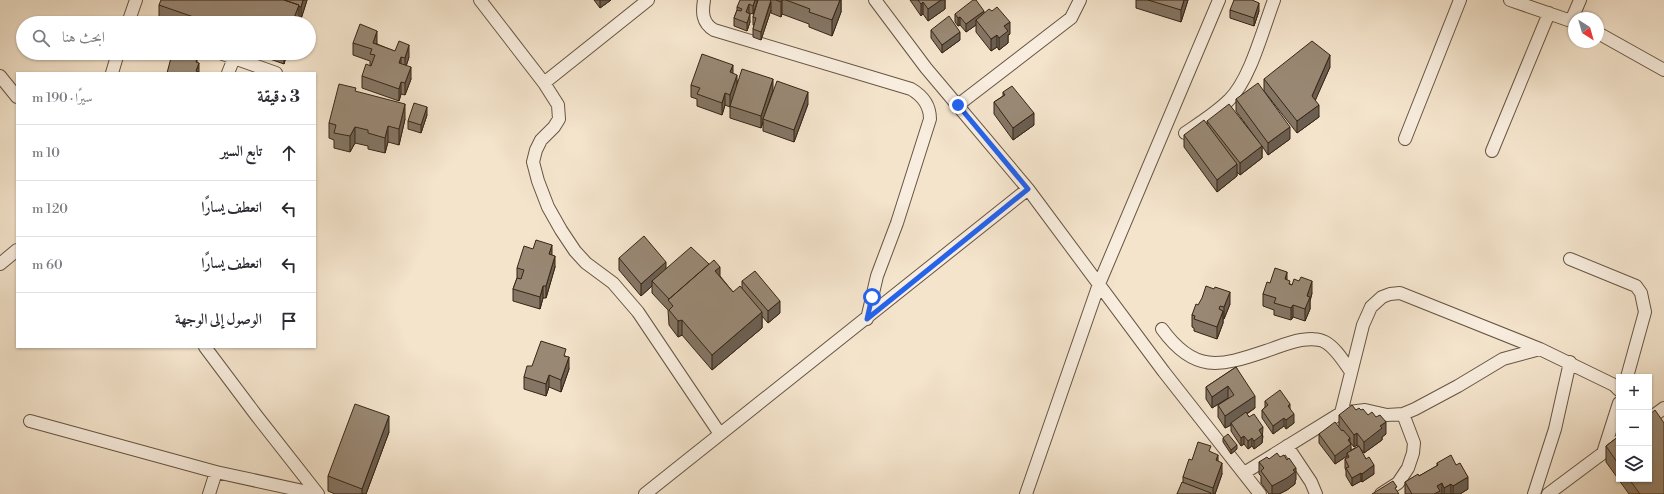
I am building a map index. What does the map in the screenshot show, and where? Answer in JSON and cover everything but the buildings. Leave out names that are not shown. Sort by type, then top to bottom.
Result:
[{"type":"street","points":[[132,16],[136,0]]},
{"type":"street","points":[[480,0],[556,100],[559,110],[559,119],[554,127],[541,140],[533,162],[538,181],[548,207],[575,251],[586,263],[613,283],[638,312],[720,434]]},
{"type":"street","points":[[544,83],[648,0]]},
{"type":"street","points":[[704,0],[704,21],[707,26],[714,30],[911,89],[920,94],[929,108],[930,119],[897,223],[877,276],[867,319]]},
{"type":"street","points":[[875,0],[926,68],[1028,189],[1164,372],[1260,494]]},
{"type":"street","points":[[958,105],[1069,20],[1073,16],[1080,0]]},
{"type":"street","points":[[1026,494],[1099,284],[1219,0]]},
{"type":"street","points":[[1185,133],[1212,114],[1229,100],[1238,90],[1246,77],[1274,0]]},
{"type":"street","points":[[1405,139],[1460,0]]},
{"type":"street","points":[[1510,0],[1568,20]]},
{"type":"street","points":[[1575,12],[1580,0]]},
{"type":"street","points":[[1492,151],[1549,13]]},
{"type":"street","points":[[1604,36],[1664,70]]},
{"type":"street","points":[[112,72],[116,60]]},
{"type":"street","points":[[228,72],[233,60]]},
{"type":"street","points":[[240,60],[273,72]]},
{"type":"street","points":[[0,76],[16,96]]},
{"type":"street","points":[[645,494],[867,319],[1028,189]]},
{"type":"street","points":[[0,264],[16,251]]},
{"type":"street","points":[[1570,259],[1636,286],[1641,293],[1645,312],[1628,374]]},
{"type":"street","points":[[1341,413],[1363,325],[1371,307],[1382,297],[1400,293],[1570,362],[1616,387]]},
{"type":"street","points":[[1162,329],[1170,340],[1186,355],[1205,363],[1220,364],[1257,354],[1292,342],[1314,339],[1325,342],[1336,351],[1351,372]]},
{"type":"street","points":[[206,348],[317,494]]},
{"type":"street","points":[[1244,473],[1341,413],[1365,410],[1387,415],[1403,414],[1458,386],[1503,358],[1540,349]]},
{"type":"street","points":[[1534,494],[1555,429],[1570,362]]},
{"type":"street","points":[[1603,453],[1617,410]]},
{"type":"street","points":[[1382,494],[1398,483],[1408,468],[1413,453],[1414,443],[1403,414]]},
{"type":"street","points":[[30,421],[216,472],[317,494]]},
{"type":"street","points":[[1548,494],[1616,443]]},
{"type":"street","points":[[1287,446],[1311,482],[1316,494]]},
{"type":"street","points":[[209,494],[216,472]]},
{"type":"route","points":[[872,297],[867,319],[1028,189],[958,105]]}]
